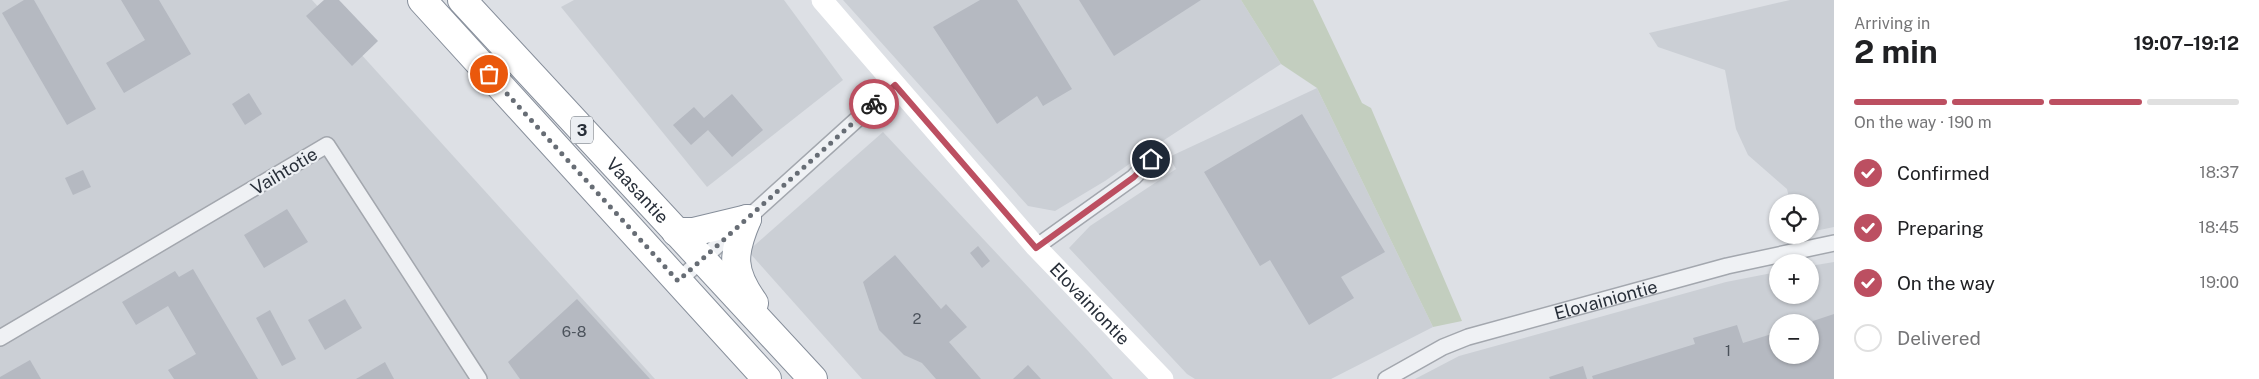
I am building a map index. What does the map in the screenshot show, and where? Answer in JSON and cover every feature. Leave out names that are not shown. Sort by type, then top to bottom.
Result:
[{"type":"highway","name":"Vaasantie","points":[[422,0],[767,379]]},
{"type":"highway","name":"Vaasantie","points":[[462,0],[813,379]]},
{"type":"highway","points":[[676,232],[693,232],[747,219]]},
{"type":"highway","points":[[747,219],[736,245],[735,260],[739,277],[751,299],[781,344]]},
{"type":"main road","name":"Elovainiontie","points":[[822,0],[1036,248],[1163,379]]},
{"type":"street","points":[[678,281],[895,85]]},
{"type":"street","name":"Vaihtotie","points":[[0,338],[327,145],[479,379]]},
{"type":"street","points":[[1036,248],[1134,177],[1151,159]]},
{"type":"street","name":"Elovainiontie","points":[[1386,379],[1443,347],[1468,337],[1727,266],[1834,243]]},
{"type":"shaded area","points":[[0,0],[312,0],[655,379],[0,379]]},
{"type":"shaded area","points":[[574,0],[784,0],[843,80],[707,187],[561,7]]},
{"type":"shaded area","points":[[843,0],[1241,0],[1281,64],[1105,181],[1055,211],[1028,206]]},
{"type":"shaded area","points":[[1790,0],[1834,0],[1834,227],[1819,230],[1819,194],[1788,194],[1787,189],[1748,155],[1736,129],[1725,70],[1658,47],[1649,33]]},
{"type":"shaded area","points":[[1317,88],[1433,327],[1331,379],[1195,379],[1187,374],[1069,248],[1090,226],[1176,169],[1169,157]]},
{"type":"shaded area","points":[[883,132],[1113,379],[862,379],[748,251]]},
{"type":"shaded area","points":[[1834,262],[1834,379],[1415,379],[1459,356],[1726,282],[1769,274],[1769,304],[1819,304],[1819,264]]},
{"type":"green space","points":[[1241,0],[1313,0],[1362,103],[1371,108],[1462,321],[1433,327],[1317,88],[1281,64]]},
{"type":"building","points":[[24,0],[34,0],[96,109],[67,125],[2,13]]},
{"type":"building","points":[[121,0],[159,0],[191,54],[124,93],[106,63],[145,40]]},
{"type":"building","points":[[324,0],[339,0],[378,41],[352,66],[306,16]]},
{"type":"building","points":[[980,0],[1017,0],[1072,89],[1043,106],[1037,96],[997,124],[933,27]]},
{"type":"building","points":[[1079,0],[1201,0],[1114,56]]},
{"type":"building","points":[[249,93],[262,114],[245,125],[232,104]]},
{"type":"building","points":[[732,94],[763,130],[732,157],[708,130],[691,145],[673,125],[694,107],[704,118]]},
{"type":"building","points":[[1302,114],[1385,252],[1341,277],[1354,298],[1309,325],[1270,260],[1260,266],[1204,172]]},
{"type":"building","points":[[83,170],[91,187],[73,195],[65,178]]},
{"type":"building","points":[[287,209],[308,242],[264,268],[244,235]]},
{"type":"building","points":[[978,246],[990,261],[982,268],[970,253]]},
{"type":"building","points":[[895,255],[941,309],[946,304],[967,327],[949,342],[981,379],[936,379],[922,363],[904,355],[879,330],[863,282]]},
{"type":"building","points":[[193,269],[258,379],[174,379],[168,370],[196,354],[168,306],[136,325],[122,302],[175,271],[179,277]]},
{"type":"building","points":[[345,299],[362,328],[325,350],[308,320]]},
{"type":"building","points":[[577,299],[650,379],[520,379],[508,362]]},
{"type":"building","points":[[270,310],[296,359],[282,366],[256,318]]},
{"type":"building","points":[[1834,314],[1834,379],[1593,379],[1592,376],[1695,344],[1693,338],[1737,325],[1743,343],[1769,335],[1769,364],[1819,364],[1819,319]]},
{"type":"building","points":[[30,360],[41,379],[0,379],[0,377]]},
{"type":"building","points":[[385,362],[394,379],[356,379]]},
{"type":"building","points":[[1028,365],[1041,379],[1013,379]]},
{"type":"building","points":[[1583,366],[1587,379],[1550,379],[1549,377]]},
{"type":"way so far","points":[[489,74],[678,281],[874,104]]},
{"type":"route","points":[[874,104],[895,85],[1036,248],[1134,177],[1151,159]]}]
